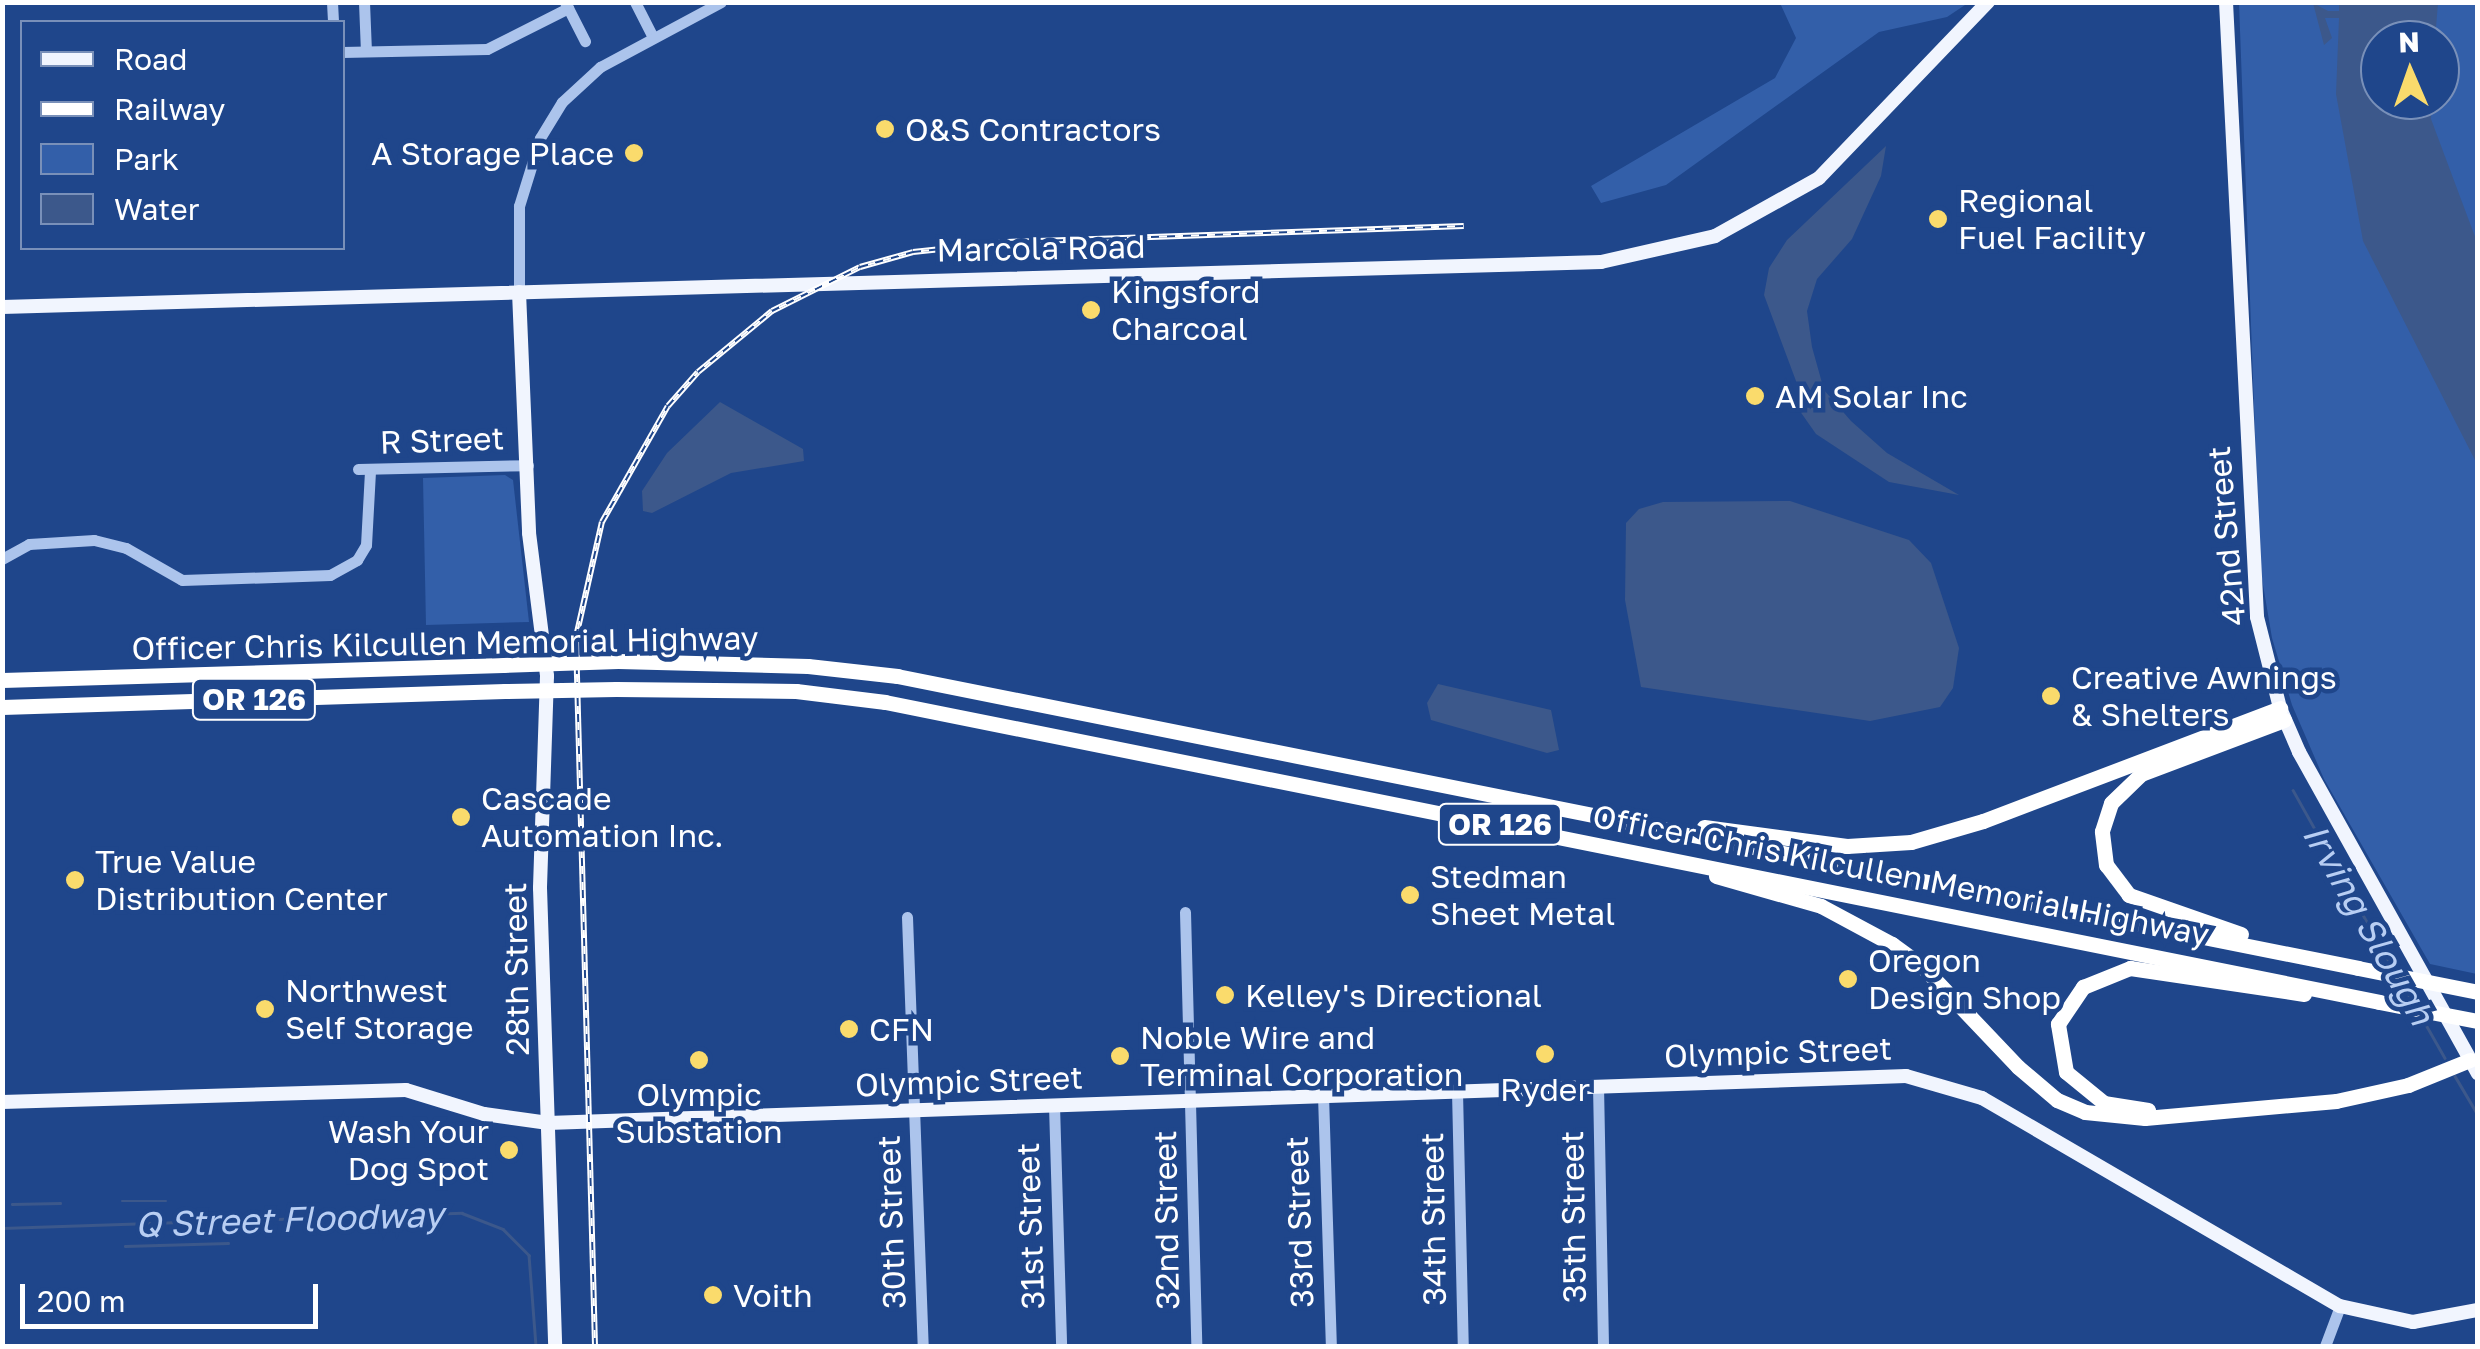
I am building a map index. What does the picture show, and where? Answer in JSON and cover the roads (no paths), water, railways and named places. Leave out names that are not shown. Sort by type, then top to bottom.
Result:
[{"type":"highway","name":"Officer Chris Kilcullen Memorial Highway","points":[[2,680],[618,662],[808,666],[897,676],[2478,992]]},
{"type":"highway","name":"Officer Chris Kilcullen Memorial Highway","points":[[2,707],[616,688],[796,691],[885,702],[2478,1021]]},
{"type":"highway","points":[[1582,812],[1816,843],[1911,842],[2282,714]]},
{"type":"highway","points":[[2282,714],[2141,774],[2110,803],[2102,847],[2129,895],[2296,954]]},
{"type":"highway","points":[[1616,846],[1821,906],[1864,927],[1920,964],[2018,1068],[2057,1100],[2120,1119],[2372,1095],[2474,1066]]},
{"type":"highway","points":[[2177,1113],[2104,1103],[2076,1085],[2058,1045],[2058,1024],[2084,987],[2130,968],[2344,996]]},
{"type":"main road","name":"Marcola Road","points":[[2,307],[1600,262],[1674,250],[1774,208],[1818,178],[1988,2]]},
{"type":"main road","name":"42nd Street","points":[[2226,2],[2248,538],[2254,601],[2282,714],[2474,1066]]},
{"type":"main road","name":"28th Street","points":[[518,292],[528,466],[547,676],[540,888],[555,1346]]},
{"type":"main road","name":"Olympic Street","points":[[2,1102],[406,1090],[484,1114],[548,1123],[1885,1075],[1948,1083],[2340,1306],[2413,1322],[2478,1310]]},
{"type":"street","points":[[364,2],[366,51]]},
{"type":"street","points":[[635,2],[653,38]]},
{"type":"street","points":[[518,292],[519,206],[540,138],[562,102],[600,67],[721,2]]},
{"type":"street","points":[[345,52],[488,49],[566,5],[585,41]]},
{"type":"street","name":"R Street","points":[[2,559],[40,542],[94,540],[126,548],[182,580],[330,575],[357,560],[366,546],[364,470],[528,466]]},
{"type":"street","name":"32nd Street","points":[[1185,912],[1196,1346]]},
{"type":"street","name":"30th Street","points":[[908,917],[923,1346]]},
{"type":"street","name":"35th Street","points":[[1598,1086],[1603,1346]]},
{"type":"street","name":"34th Street","points":[[1457,1091],[1464,1346]]},
{"type":"street","name":"33rd Street","points":[[1323,1096],[1331,1346]]},
{"type":"street","name":"31st Street","points":[[1054,1105],[1061,1346]]},
{"type":"street","points":[[2325,1346],[2340,1306]]},
{"type":"water","points":[[2313,3],[2328,11],[2339,11],[2339,3],[2438,3],[2437,20],[2360,20],[2360,120],[2431,120],[2477,242],[2477,464],[2363,241],[2336,94],[2339,18],[2325,18],[2332,38],[2324,45]]},
{"type":"water","points":[[1886,146],[1881,176],[1852,239],[1817,279],[1807,311],[1812,347],[1824,390],[1851,421],[1887,453],[1959,495],[1889,482],[1816,434],[1797,407],[1796,381],[1764,295],[1769,268],[1787,240]]},
{"type":"water","points":[[720,402],[803,449],[804,461],[731,473],[652,513],[643,511],[642,491],[667,453]]},
{"type":"water","points":[[1790,501],[1909,540],[1931,563],[1959,648],[1953,688],[1940,707],[1870,721],[1641,687],[1625,600],[1626,523],[1639,509],[1663,502]]},
{"type":"water","points":[[1438,684],[1551,710],[1559,750],[1547,753],[1431,720],[1427,703]]},
{"type":"waterway","name":"Irving Slough","points":[[2293,790],[2394,970]]},
{"type":"waterway","name":"Irving Slough","points":[[2403,986],[2412,1000]]},
{"type":"waterway","name":"Irving Slough","points":[[2421,1016],[2445,1058]]},
{"type":"waterway","name":"Irving Slough","points":[[2455,1076],[2478,1115]]},
{"type":"waterway","points":[[122,1201],[166,1201]]},
{"type":"waterway","points":[[12,1204],[60,1203]]},
{"type":"waterway","name":"Q Street Floodway","points":[[2,1228],[462,1213],[503,1229],[529,1255],[536,1346]]},
{"type":"waterway","points":[[125,1246],[228,1243]]},
{"type":"railway","points":[[595,1346],[576,637],[602,522],[668,406],[698,372],[772,311],[860,267],[913,252],[1007,242],[1464,226]]},
{"type":"place","name":"O&S Contractors","points":[[885,129]]},
{"type":"place","name":"A Storage Place","points":[[634,153]]},
{"type":"place","name":"Regional Fuel Facility","points":[[1938,219]]},
{"type":"place","name":"Kingsford Charcoal","points":[[1091,310]]},
{"type":"place","name":"AM Solar Inc","points":[[1755,396]]},
{"type":"place","name":"Creative Awnings & Shelters","points":[[2051,696]]},
{"type":"place","name":"Cascade Automation Inc.","points":[[461,817]]},
{"type":"place","name":"True Value Distribution Center","points":[[75,880]]},
{"type":"place","name":"Stedman Sheet Metal","points":[[1410,895]]},
{"type":"place","name":"Oregon Design Shop","points":[[1848,979]]},
{"type":"place","name":"Kelley's Directional","points":[[1225,995]]},
{"type":"place","name":"Northwest Self Storage","points":[[265,1009]]},
{"type":"place","name":"CFN","points":[[849,1029]]},
{"type":"place","name":"Ryder","points":[[1545,1054]]},
{"type":"place","name":"Noble Wire and Terminal Corporation","points":[[1120,1056]]},
{"type":"place","name":"Olympic Substation","points":[[699,1060]]},
{"type":"place","name":"Wash Your Dog Spot","points":[[509,1150]]},
{"type":"place","name":"Voith","points":[[713,1295]]}]
